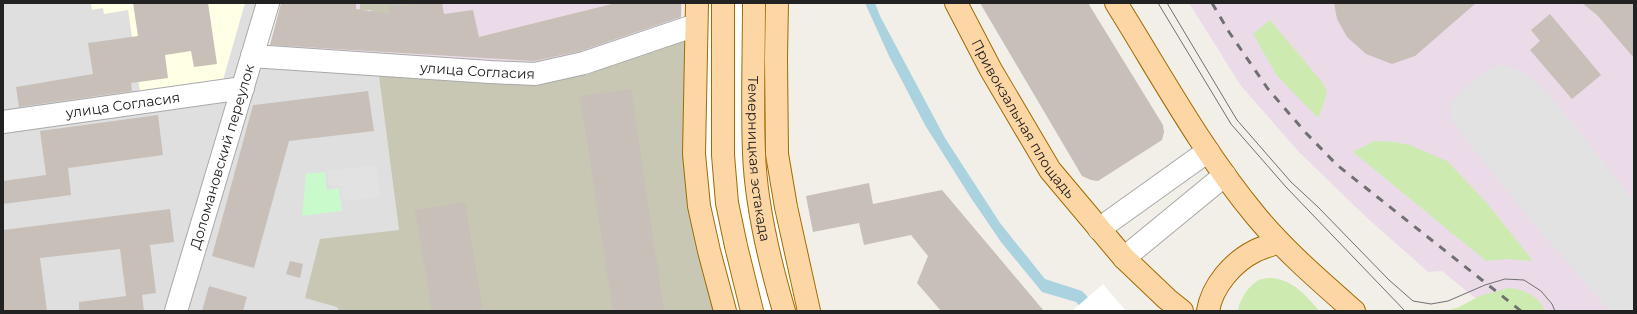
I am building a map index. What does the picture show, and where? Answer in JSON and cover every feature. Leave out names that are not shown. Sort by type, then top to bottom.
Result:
[{"type":"main road","points":[[697,3],[694,154],[699,206],[709,252],[725,311]]},
{"type":"main road","points":[[723,3],[723,155],[725,182],[727,203],[752,311]]},
{"type":"main road","name":"Темерницкая эстакада","points":[[754,3],[754,153],[758,200],[766,240],[784,311]]},
{"type":"main road","points":[[777,3],[777,154],[786,207],[809,311]]},
{"type":"main road","name":"Привокзальная площадь","points":[[956,3],[992,70],[1050,170],[1124,258],[1167,299],[1182,311]]},
{"type":"main road","points":[[1116,3],[1208,151],[1256,216],[1279,242],[1354,311]]},
{"type":"main road","points":[[1208,311],[1209,305],[1219,283],[1236,265],[1255,251],[1279,242]]},
{"type":"street","name":"Доломановский переулок","points":[[176,311],[268,3]]},
{"type":"street","name":"улица Согласия","points":[[252,56],[534,74],[584,63],[696,25]]},
{"type":"street","name":"улица Согласия","points":[[3,122],[243,88]]},
{"type":"street","points":[[1100,229],[1208,151]]},
{"type":"street","points":[[1124,258],[1225,175]]},
{"type":"shaded area","points":[[3,3],[264,3],[173,311],[3,311]]},
{"type":"shaded area","points":[[91,3],[245,3],[223,80],[140,92],[128,10],[104,14],[103,8],[92,10]]},
{"type":"shaded area","points":[[283,3],[360,3],[360,10],[371,10],[390,15],[393,5],[411,9],[416,3],[682,3],[681,24],[555,65],[269,48]]},
{"type":"shaded area","points":[[360,3],[416,3],[411,9],[393,5],[390,15],[372,15],[371,10],[360,10]]},
{"type":"shaded area","points":[[1189,3],[1634,3],[1634,311],[1491,311],[1442,271],[1428,272],[1365,216],[1299,152],[1241,86]]},
{"type":"shaded area","points":[[692,34],[722,311],[339,311],[337,307],[305,298],[320,239],[399,230],[378,69],[500,81],[586,75]]},
{"type":"shaded area","points":[[254,64],[378,69],[399,230],[337,307],[339,311],[185,311]]},
{"type":"shaded area","points":[[1499,65],[1515,68],[1528,75],[1546,92],[1575,126],[1634,201],[1634,311],[1610,311],[1530,219],[1470,145],[1452,120],[1450,112],[1451,103],[1461,92],[1485,72]]},
{"type":"shaded area","points":[[376,165],[380,197],[343,201],[341,185],[329,186],[327,171]]},
{"type":"green space","points":[[1270,20],[1322,82],[1327,91],[1318,118],[1277,76],[1253,34]]},
{"type":"green space","points":[[1375,141],[1395,142],[1410,145],[1447,161],[1486,202],[1533,261],[1508,259],[1486,261],[1353,152]]},
{"type":"green space","points":[[325,172],[327,190],[339,188],[342,211],[302,216],[306,174]]},
{"type":"green space","points":[[1269,278],[1291,284],[1309,299],[1319,311],[1238,311],[1242,298],[1248,289],[1255,282]]},
{"type":"green space","points":[[1508,288],[1525,291],[1530,294],[1539,301],[1545,311],[1446,311],[1459,307],[1480,296]]},
{"type":"water","points":[[865,3],[875,3],[880,16],[945,138],[1000,223],[1045,279],[1082,291],[1101,311],[1084,311],[1076,302],[1042,292],[1001,242],[925,125],[889,56]]},
{"type":"pier","points":[[702,3],[770,3],[801,311],[730,311],[715,251],[701,151]]},
{"type":"pier","points":[[1103,284],[1126,311],[1072,311]]},
{"type":"building","points":[[133,3],[208,3],[217,64],[194,67],[191,51],[165,55],[168,78],[131,83],[132,91],[19,107],[16,87],[93,74],[88,43],[138,36]]},
{"type":"building","points":[[281,3],[356,3],[356,9],[389,14],[389,5],[410,6],[411,3],[442,3],[444,14],[473,10],[479,37],[616,3],[681,3],[681,17],[581,51],[534,61],[270,45]]},
{"type":"building","points":[[980,3],[1088,3],[1163,125],[1164,132],[1162,140],[1098,181],[1082,176]]},
{"type":"building","points":[[1334,3],[1476,3],[1415,56],[1392,64],[1366,54],[1347,37],[1337,19]]},
{"type":"building","points":[[1582,3],[1634,3],[1634,58],[1597,15]]},
{"type":"building","points":[[1550,14],[1601,75],[1572,99],[1530,50],[1540,41],[1531,30]]},
{"type":"building","points":[[631,89],[664,311],[613,311],[580,96]]},
{"type":"building","points":[[368,91],[374,131],[289,141],[254,268],[212,256],[253,105]]},
{"type":"building","points":[[158,115],[163,155],[68,168],[71,195],[3,204],[3,181],[46,175],[40,131]]},
{"type":"building","points":[[869,183],[873,204],[942,190],[1044,311],[941,311],[917,283],[928,256],[911,235],[864,245],[859,223],[813,232],[806,196]]},
{"type":"building","points":[[465,202],[483,311],[432,311],[415,210]]},
{"type":"building","points":[[170,209],[174,242],[150,245],[156,293],[142,295],[144,311],[79,311],[79,302],[126,296],[120,249],[40,258],[47,311],[3,311],[3,230]]},
{"type":"building","points":[[290,261],[303,264],[300,278],[286,274]]},
{"type":"building","points":[[209,286],[247,297],[243,311],[202,311]]},
{"type":"tram line","points":[[1158,3],[1231,124],[1286,187],[1405,311]]},
{"type":"tram line","points":[[1167,3],[1237,120],[1291,182],[1318,207],[1389,280],[1413,301],[1431,304],[1448,301],[1485,285],[1505,279],[1524,280],[1541,291],[1552,304],[1555,311]]},
{"type":"railway","points":[[1212,3],[1229,32],[1268,89],[1306,133],[1337,165],[1521,311]]}]
